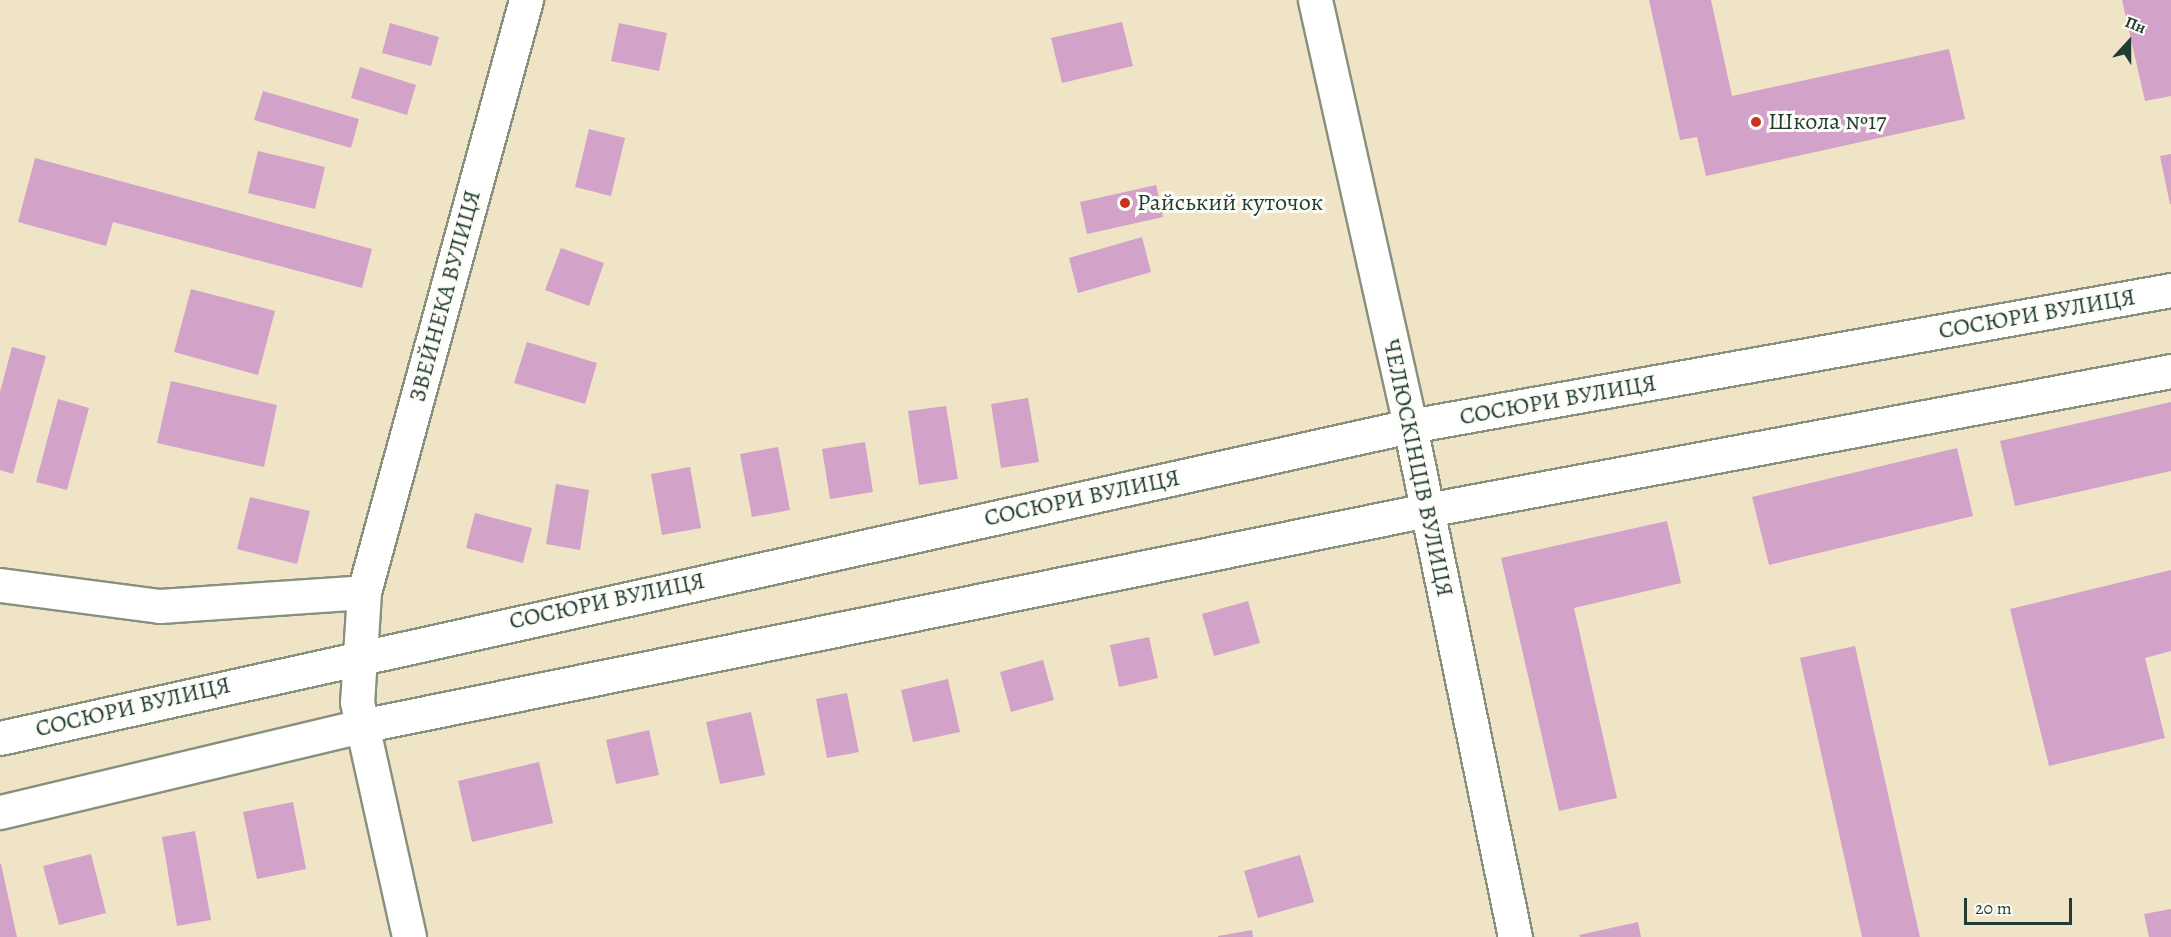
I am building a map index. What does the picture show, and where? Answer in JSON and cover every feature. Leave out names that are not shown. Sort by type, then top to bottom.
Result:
[{"type":"street","name":"ЗВЕЙНЕКА ВУЛИЦЯ","points":[[361,726],[357,702],[364,592],[526,0]]},
{"type":"street","name":"ЧЕЛЮСКІНЦІВ ВУЛИЦЯ","points":[[1315,0],[1410,426],[1515,937]]},
{"type":"street","name":"СОСЮРИ ВУЛИЦЯ","points":[[0,738],[360,655],[1410,426],[2171,290]]},
{"type":"street","points":[[0,812],[361,726],[1427,510],[2171,371]]},
{"type":"street","points":[[0,585],[160,606],[364,592]]},
{"type":"street","points":[[361,726],[409,937]]},
{"type":"building","points":[[1649,0],[1711,0],[1732,96],[1949,49],[1965,119],[1706,176],[1697,137],[1680,140]]},
{"type":"building","points":[[2122,0],[2171,0],[2171,96],[2145,101]]},
{"type":"building","points":[[1122,22],[1133,66],[1062,83],[1051,38]]},
{"type":"building","points":[[390,23],[439,37],[431,66],[382,53]]},
{"type":"building","points":[[619,23],[667,33],[659,71],[611,61]]},
{"type":"building","points":[[360,67],[416,85],[407,115],[351,98]]},
{"type":"building","points":[[263,91],[359,119],[351,148],[254,120]]},
{"type":"building","points":[[589,129],[625,138],[611,196],[575,187]]},
{"type":"building","points":[[258,151],[325,167],[315,209],[248,193]]},
{"type":"building","points":[[2171,154],[2171,204],[2170,204],[2160,156]]},
{"type":"building","points":[[35,158],[372,249],[362,288],[113,222],[106,246],[18,222]]},
{"type":"building","points":[[1156,185],[1163,217],[1087,234],[1080,202]]},
{"type":"building","points":[[1142,237],[1151,272],[1078,293],[1069,258]]},
{"type":"building","points":[[561,248],[604,263],[589,306],[545,290]]},
{"type":"building","points":[[191,289],[275,311],[258,375],[174,352]]},
{"type":"building","points":[[527,342],[597,363],[585,404],[514,383]]},
{"type":"building","points":[[12,347],[46,356],[13,474],[0,470],[0,392]]},
{"type":"building","points":[[171,381],[277,405],[264,467],[157,443]]},
{"type":"building","points":[[1028,398],[1039,462],[1001,468],[991,404]]},
{"type":"building","points":[[58,399],[89,408],[67,490],[36,482]]},
{"type":"building","points":[[2171,402],[2171,471],[2015,506],[2000,441]]},
{"type":"building","points":[[946,406],[958,479],[919,485],[908,411]]},
{"type":"building","points":[[865,442],[873,492],[830,499],[822,449]]},
{"type":"building","points":[[778,447],[790,510],[752,517],[740,454]]},
{"type":"building","points":[[1957,448],[1973,516],[1769,565],[1752,497]]},
{"type":"building","points":[[690,467],[701,528],[662,535],[651,474]]},
{"type":"building","points":[[556,484],[589,490],[580,550],[546,544]]},
{"type":"building","points":[[250,497],[310,511],[297,564],[237,549]]},
{"type":"building","points":[[475,513],[532,528],[523,563],[466,548]]},
{"type":"building","points":[[1667,521],[1681,583],[1574,608],[1617,798],[1559,811],[1501,558]]},
{"type":"building","points":[[2171,570],[2171,651],[2145,658],[2165,738],[2049,766],[2010,609]]},
{"type":"building","points":[[1248,601],[1260,643],[1214,656],[1202,614]]},
{"type":"building","points":[[1149,637],[1158,678],[1119,687],[1110,645]]},
{"type":"building","points":[[1855,646],[1920,937],[1862,937],[1800,658]]},
{"type":"building","points":[[1043,660],[1054,700],[1011,712],[1000,672]]},
{"type":"building","points":[[948,679],[960,732],[913,742],[901,690]]},
{"type":"building","points":[[847,693],[859,752],[827,758],[816,699]]},
{"type":"building","points":[[751,712],[765,775],[720,784],[706,722]]},
{"type":"building","points":[[649,730],[659,775],[616,784],[606,740]]},
{"type":"building","points":[[539,762],[553,823],[472,842],[458,781]]},
{"type":"building","points":[[293,802],[306,869],[257,879],[243,812]]},
{"type":"building","points":[[195,831],[211,920],[177,926],[162,837]]},
{"type":"building","points":[[91,854],[106,913],[59,925],[43,866]]},
{"type":"building","points":[[1300,855],[1314,902],[1258,918],[1244,871]]},
{"type":"building","points":[[1,864],[17,937],[0,937]]},
{"type":"building","points":[[2171,909],[2171,937],[2149,937],[2144,914]]},
{"type":"building","points":[[1638,922],[1641,937],[1580,937],[1579,935]]},
{"type":"building","points":[[1252,930],[1253,937],[1218,937],[1218,936]]},
{"type":"place","name":"Школа №17","points":[[1756,122]]},
{"type":"place","name":"Райський куточок","points":[[1125,203]]}]
